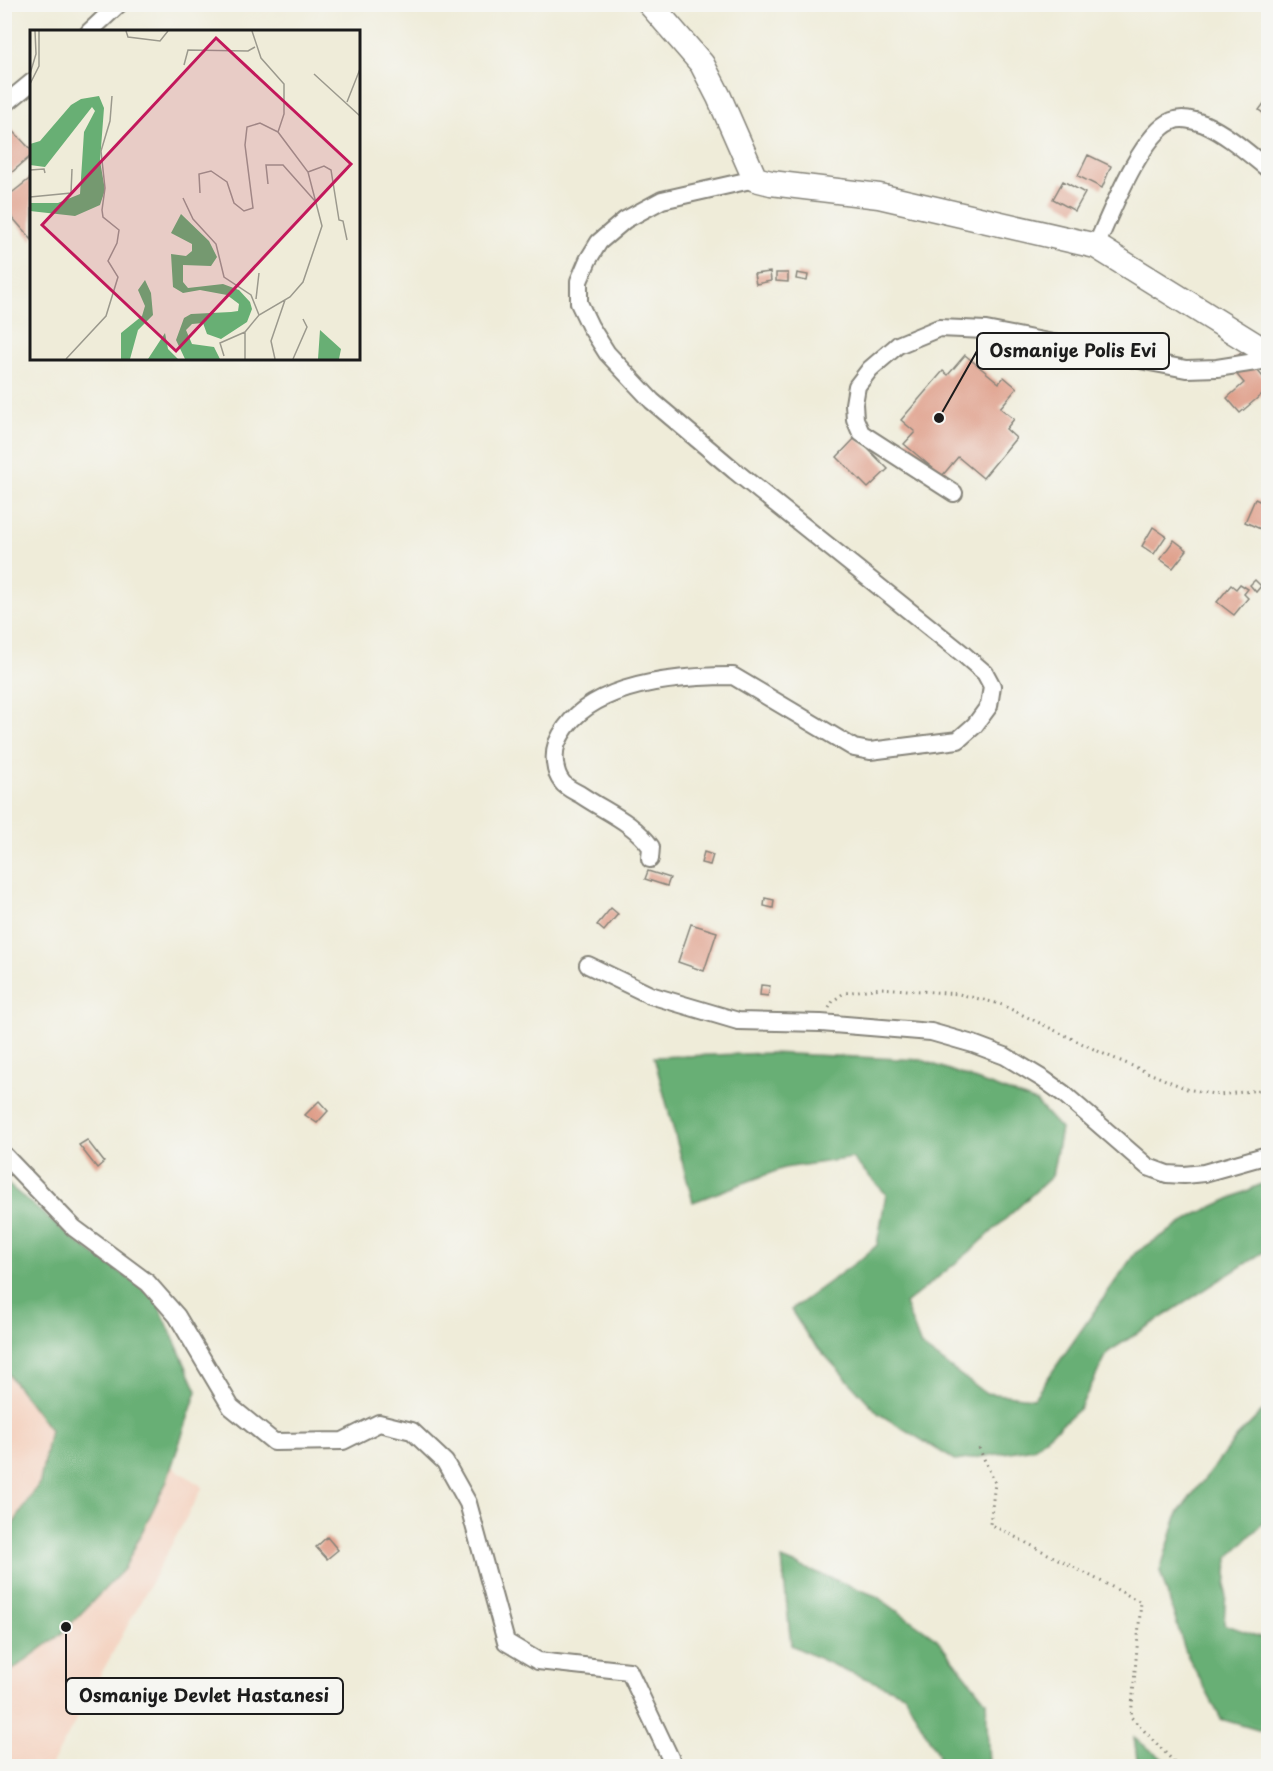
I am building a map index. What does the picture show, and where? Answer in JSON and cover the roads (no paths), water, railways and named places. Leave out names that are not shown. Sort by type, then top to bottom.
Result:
[{"type":"street","points":[[90,30],[119,4]]},
{"type":"street","points":[[650,4],[702,64],[755,180]]},
{"type":"street","points":[[4,105],[30,84]]},
{"type":"street","points":[[1096,246],[1131,170],[1144,148],[1172,121],[1188,119],[1218,130],[1269,168]]},
{"type":"street","points":[[650,859],[651,847],[641,834],[622,819],[562,783],[555,767],[555,749],[563,730],[583,710],[603,697],[645,684],[712,676],[732,676],[854,748],[870,751],[958,740],[975,725],[988,706],[993,686],[985,673],[963,654],[735,471],[652,401],[607,353],[579,303],[579,281],[599,242],[625,220],[662,200],[755,180],[879,196],[1096,246],[1269,353]]},
{"type":"street","points":[[954,493],[861,433],[855,419],[854,404],[857,386],[870,369],[898,345],[939,328],[986,330],[1186,369],[1217,368],[1269,360]]},
{"type":"street","points":[[588,965],[650,995],[738,1021],[820,1023],[931,1032],[973,1044],[1005,1056],[1064,1094],[1148,1167],[1167,1174],[1204,1173],[1269,1155]]},
{"type":"street","points":[[4,1155],[74,1228],[148,1283],[177,1316],[231,1407],[274,1442],[343,1441],[379,1423],[412,1431],[445,1462],[468,1503],[506,1642],[538,1661],[629,1671],[674,1767]]},
{"type":"place","name":"Osmaniye Polis Evi","points":[[939,418]]},
{"type":"place","name":"Osmaniye Devlet Hastanesi","points":[[66,1627]]}]
